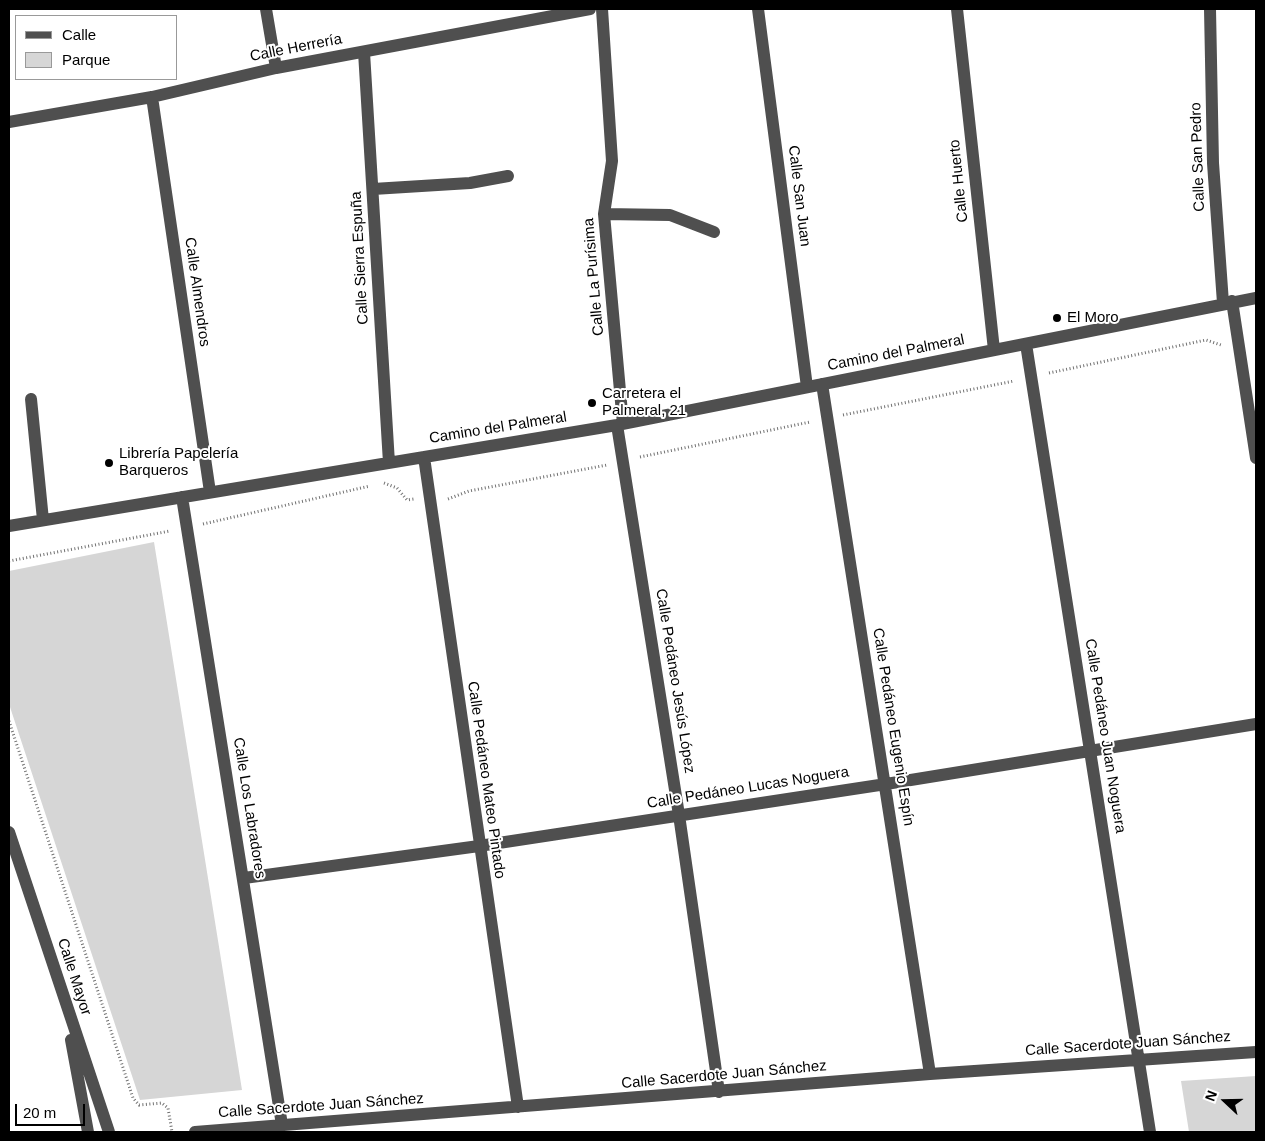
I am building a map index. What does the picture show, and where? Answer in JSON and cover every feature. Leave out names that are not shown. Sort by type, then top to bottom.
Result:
[{"type":"street","points":[[266,9],[276,68]]},
{"type":"street","name":"Calle Herrería","points":[[9,122],[152,96],[276,68],[590,9]]},
{"type":"street","name":"Calle La Purísima","points":[[602,9],[612,161],[604,214],[620,424]]},
{"type":"street","name":"Calle San Juan","points":[[758,9],[807,387]]},
{"type":"street","name":"Calle Huerto","points":[[957,9],[994,350]]},
{"type":"street","name":"Calle San Pedro","points":[[1210,9],[1214,164],[1228,302],[1256,458]]},
{"type":"street","name":"Calle Sierra Espuña","points":[[364,52],[389,462]]},
{"type":"street","name":"Calle Almendros","points":[[152,96],[210,492]]},
{"type":"street","points":[[373,189],[470,183],[508,176]]},
{"type":"street","points":[[604,214],[670,215],[714,232]]},
{"type":"street","name":"Camino del Palmeral","points":[[9,526],[620,424],[1228,302],[1256,298]]},
{"type":"street","name":"Calle Pedáneo Juan Noguera","points":[[1026,344],[1150,1132]]},
{"type":"street","name":"Calle Pedáneo Eugenio Espín","points":[[822,384],[930,1074]]},
{"type":"street","points":[[31,398],[43,520]]},
{"type":"street","name":"Calle Pedáneo Jesús López","points":[[620,424],[680,815],[719,1092]]},
{"type":"street","name":"Calle Pedáneo Mateo Pintado","points":[[424,457],[518,1107]]},
{"type":"street","name":"Calle Los Labradores","points":[[182,497],[282,1125]]},
{"type":"street","name":"Calle Pedáneo Lucas Noguera","points":[[244,878],[479,846],[886,784],[1091,749],[1256,724]]},
{"type":"street","name":"Calle Mayor","points":[[9,832],[62,996],[109,1132]]},
{"type":"street","points":[[62,996],[88,1132]]},
{"type":"street","name":"Calle Sacerdote Juan Sánchez","points":[[196,1132],[930,1074],[1256,1052]]},
{"type":"path","points":[[9,721],[133,1098],[139,1105],[162,1104],[168,1108],[172,1132]]},
{"type":"green space","points":[[154,542],[242,1090],[140,1100],[9,704],[9,571]]},
{"type":"green space","points":[[1256,1076],[1256,1132],[1189,1132],[1181,1081]]},
{"type":"place","name":"El Moro","points":[[1057,318]]},
{"type":"place","name":"Carretera el Palmeral, 21","points":[[592,403]]},
{"type":"place","name":"Librería Papelería Barqueros","points":[[109,463]]}]
